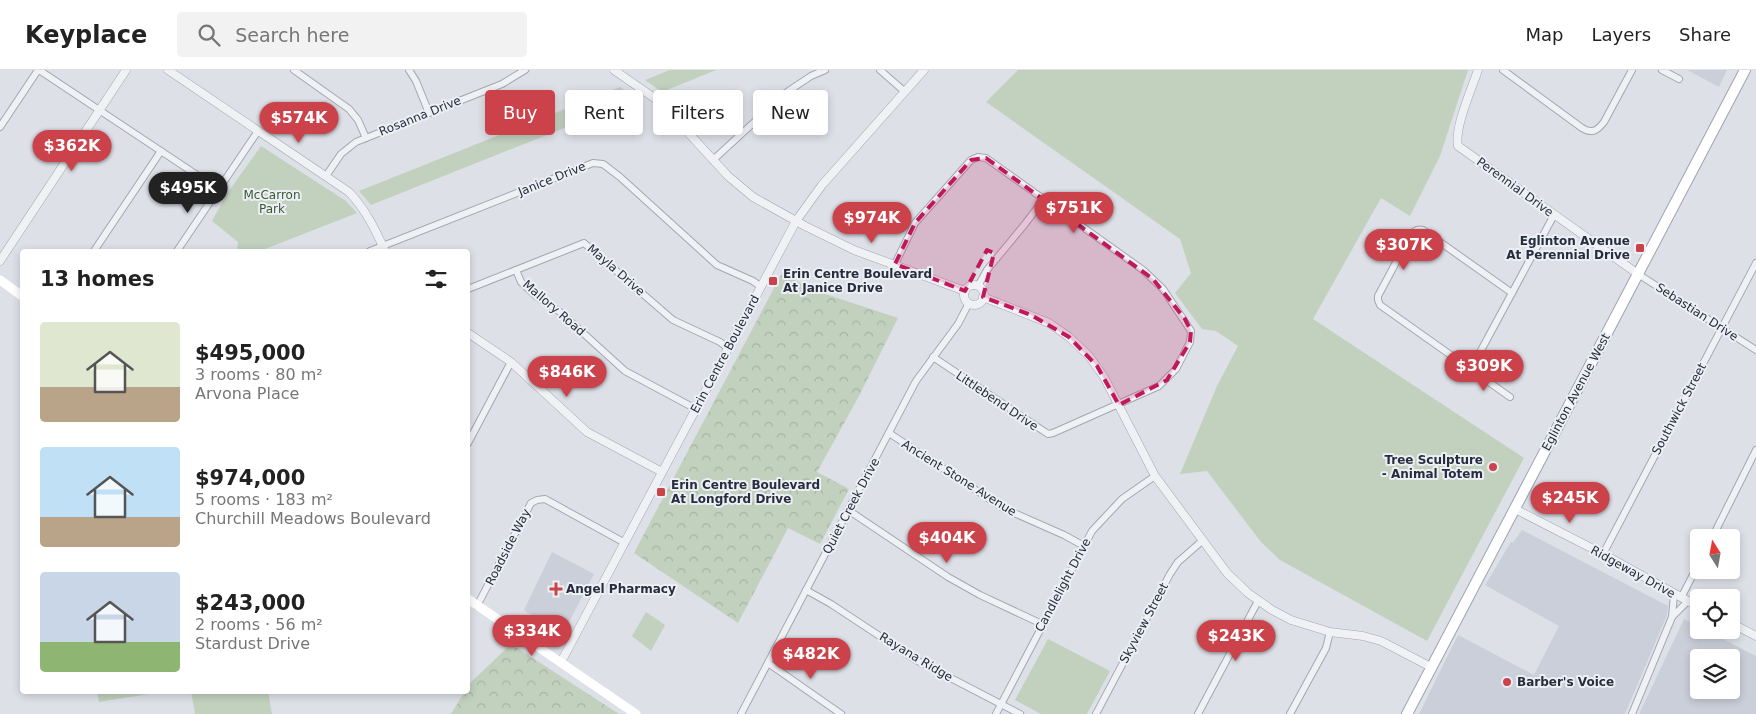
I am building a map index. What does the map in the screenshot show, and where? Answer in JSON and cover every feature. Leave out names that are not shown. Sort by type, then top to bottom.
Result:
[{"type":"main road","name":"Eglinton Avenue West","points":[[1406,714],[1745,70]]},
{"type":"main road","points":[[0,280],[20,295]]},
{"type":"main road","points":[[470,601],[636,714]]},
{"type":"street","points":[[0,127],[39,70],[218,189]]},
{"type":"street","points":[[0,261],[126,70]]},
{"type":"street","points":[[168,70],[349,192],[374,224],[384,249]]},
{"type":"street","points":[[294,70],[349,109],[358,120],[366,138]]},
{"type":"street","points":[[409,70],[416,81],[429,112]]},
{"type":"street","name":"Rosanna Drive","points":[[326,176],[345,150],[356,142],[502,84],[525,70]]},
{"type":"street","points":[[614,70],[660,102],[728,176],[753,197],[854,250],[965,291]]},
{"type":"street","points":[[713,160],[787,92],[811,76],[825,70]]},
{"type":"street","points":[[880,70],[904,91]]},
{"type":"street","name":"Erin Centre Boulevard","points":[[562,662],[796,221],[822,184],[924,70]]},
{"type":"street","name":"Perennial Drive","points":[[1478,70],[1462,116],[1457,140],[1458,146],[1638,274]]},
{"type":"street","points":[[1502,70],[1582,128],[1592,132],[1598,129],[1604,122],[1632,70]]},
{"type":"street","points":[[1662,70],[1679,79]]},
{"type":"street","points":[[178,249],[258,131]]},
{"type":"street","points":[[95,249],[161,151]]},
{"type":"street","points":[[895,264],[915,223],[971,160],[978,157],[986,158],[1148,274],[1163,289],[1191,331],[1190,342],[1176,369],[1167,380],[1149,392],[1119,405]]},
{"type":"street","name":"Janice Drive","points":[[384,249],[593,163],[603,164],[620,176],[718,265],[753,281],[761,287]]},
{"type":"street","points":[[979,284],[987,270],[1044,199]]},
{"type":"street","points":[[1471,369],[1554,215]]},
{"type":"street","points":[[1510,397],[1380,305],[1378,296],[1413,232],[1418,229],[1423,230],[1512,293]]},
{"type":"street","name":"Mayla Drive","points":[[470,288],[584,243],[673,320],[720,342],[728,348]]},
{"type":"street","name":"Southwick Street","points":[[1603,554],[1756,263]]},
{"type":"street","name":"Mallory Road","points":[[516,270],[521,282],[536,296],[560,312],[625,371],[696,409]]},
{"type":"street","name":"Sebastian Drive","points":[[1638,274],[1756,350]]},
{"type":"street","points":[[979,284],[983,292],[981,302],[977,304],[969,303],[965,298],[965,291],[972,285],[979,284]]},
{"type":"street","points":[[983,297],[1049,323],[1069,337],[1097,366],[1155,476],[1227,573],[1258,600],[1291,620],[1330,632],[1363,636],[1381,641],[1431,667]]},
{"type":"street","name":"Quiet Creek Drive","points":[[741,714],[916,381],[958,324],[969,303]]},
{"type":"street","points":[[470,334],[511,362],[587,432],[662,472]]},
{"type":"street","name":"Littlebend Drive","points":[[933,358],[1048,434],[1119,405]]},
{"type":"street","points":[[470,439],[511,362]]},
{"type":"street","name":"Ancient Stone Avenue","points":[[889,434],[1003,508],[1084,546]]},
{"type":"street","points":[[1716,529],[1756,450]]},
{"type":"street","name":"Candlelight Drive","points":[[996,714],[1092,532],[1122,499],[1155,476]]},
{"type":"street","name":"Roadside Way","points":[[477,606],[531,503],[537,500],[545,500],[625,543]]},
{"type":"street","name":"Ridgeway Drive","points":[[1515,509],[1603,554],[1690,602]]},
{"type":"street","points":[[848,510],[948,577],[980,596],[1042,624]]},
{"type":"street","name":"Skyview Street","points":[[1096,714],[1170,574],[1178,562],[1202,541]]},
{"type":"street","points":[[1632,714],[1672,617],[1691,579]]},
{"type":"street","name":"Rayana Ridge","points":[[806,590],[831,604],[916,660],[1020,714]]},
{"type":"street","points":[[1672,617],[1681,597]]},
{"type":"street","points":[[1198,714],[1258,600]]},
{"type":"street","points":[[1740,628],[1756,636]]},
{"type":"street","points":[[1290,714],[1326,648],[1330,632]]},
{"type":"street","points":[[768,663],[841,714]]},
{"type":"highlighted area","points":[[986,158],[1153,279],[1185,319],[1191,331],[1190,342],[1167,380],[1119,405],[1097,366],[1069,337],[1031,315],[983,297],[994,253],[987,250],[965,291],[895,264],[915,223],[971,160]]},
{"type":"shaded area","points":[[1687,70],[1727,70],[1719,87]]},
{"type":"shaded area","points":[[1522,530],[1668,606],[1667,615],[1625,714],[1419,714],[1458,635],[1534,675],[1559,626],[1485,585],[1511,542],[1513,543]]},
{"type":"shaded area","points":[[552,552],[594,574],[569,622],[549,627],[524,610]]},
{"type":"shaded area","points":[[1684,619],[1690,622],[1690,639],[1723,639],[1756,656],[1756,714],[1639,714]]},
{"type":"green space","points":[[670,70],[716,70],[667,90],[659,90],[645,80]]},
{"type":"green space","points":[[1018,70],[1468,70],[1440,156],[1410,216],[1381,198],[1313,319],[1524,458],[1427,641],[1280,560],[1261,542],[1207,471],[1180,474],[1217,386],[1238,346],[1216,331],[1202,329],[1175,293],[1191,273],[1180,239],[986,102]]},
{"type":"green space","points":[[620,87],[624,90],[612,90]]},
{"type":"green space","points":[[565,109],[565,128],[555,132],[555,113]]},
{"type":"green space","points":[[500,135],[547,135],[371,205],[359,191]]},
{"type":"green space","name":"McCarron Park","points":[[261,146],[346,201],[357,213],[265,249],[237,249],[238,242],[212,221],[226,195]]},
{"type":"green space","points":[[782,273],[813,290],[898,318],[859,396],[817,472],[849,489],[820,544],[788,528],[738,623],[634,553]]},
{"type":"green space","points":[[646,612],[665,625],[651,651],[632,636]]},
{"type":"green space","points":[[1048,639],[1110,671],[1087,714],[1041,714],[1015,700]]},
{"type":"green space","points":[[511,644],[619,714],[451,714],[463,694],[470,694],[470,683]]},
{"type":"green space","points":[[98,694],[148,694],[99,702]]},
{"type":"green space","points":[[192,694],[269,694],[272,714],[195,714]]},
{"type":"place","name":"Eglinton Avenue At Perennial Drive","points":[[1640,248]]},
{"type":"place","name":"Erin Centre Boulevard At Janice Drive","points":[[773,281]]},
{"type":"place","name":"Tree Sculpture - Animal Totem","points":[[1493,467]]},
{"type":"place","name":"Erin Centre Boulevard At Longford Drive","points":[[661,492]]},
{"type":"place","name":"Angel Pharmacy","points":[[556,589]]},
{"type":"place","name":"Barber's Voice","points":[[1507,682]]}]
